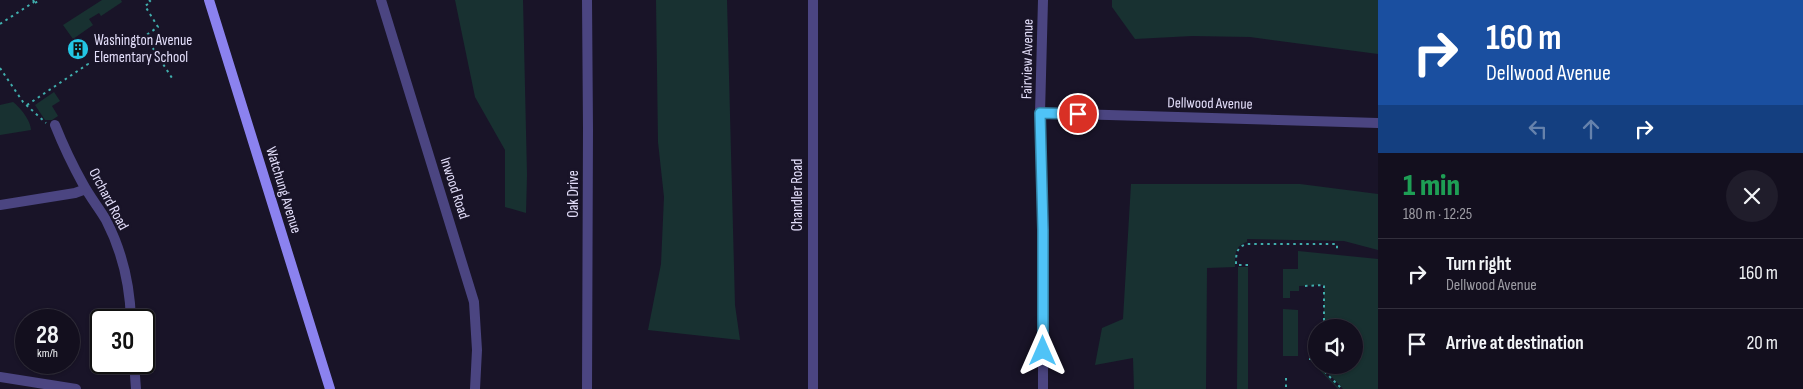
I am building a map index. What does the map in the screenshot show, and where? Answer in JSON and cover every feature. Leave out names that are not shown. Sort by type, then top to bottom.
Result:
[{"type":"main road","name":"Watchung Avenue","points":[[209,0],[330,389]]},
{"type":"street","name":"Inwood Road","points":[[380,0],[474,302],[477,350],[474,389]]},
{"type":"street","name":"Oak Drive","points":[[586,389],[587,0]]},
{"type":"street","name":"Chandler Road","points":[[813,0],[813,389]]},
{"type":"street","name":"Fairview Avenue","points":[[1043,0],[1040,113],[1043,230],[1043,389]]},
{"type":"street","name":"Dellwood Avenue","points":[[1040,113],[1378,123]]},
{"type":"street","name":"Orchard Road","points":[[51,126],[107,222],[123,262],[131,309]]},
{"type":"street","points":[[0,204],[75,193],[86,188]]},
{"type":"street","points":[[135,374],[136,389]]},
{"type":"street","points":[[0,377],[76,389]]},
{"type":"path","points":[[0,24],[40,0]]},
{"type":"path","points":[[149,0],[151,2],[145,6],[158,27],[145,36],[172,78]]},
{"type":"path","points":[[27,105],[88,64],[87,62]]},
{"type":"path","points":[[0,68],[27,105],[47,125],[51,126]]},
{"type":"path","points":[[1248,265],[1236,265],[1236,252],[1240,247],[1247,244],[1337,244],[1337,251]]},
{"type":"path","points":[[1305,286],[1324,285],[1324,319]]},
{"type":"path","points":[[1327,374],[1342,389]]},
{"type":"path","points":[[1286,378],[1286,389]]},
{"type":"green space","points":[[102,0],[121,0],[122,2],[101,16],[99,13],[89,19],[93,25],[73,39],[63,25]]},
{"type":"green space","points":[[455,0],[523,0],[527,175],[526,213],[505,207],[505,150],[475,97]]},
{"type":"green space","points":[[656,0],[727,0],[735,305],[740,340],[648,330],[661,264],[664,197],[658,142]]},
{"type":"green space","points":[[1112,0],[1378,0],[1378,54],[1250,37],[1192,36],[1135,39],[1112,7]]},
{"type":"green space","points":[[54,92],[60,101],[52,106],[58,116],[52,120],[45,120],[35,105]]},
{"type":"green space","points":[[13,102],[25,114],[31,130],[0,135],[0,105]]},
{"type":"green space","points":[[1131,184],[1300,184],[1378,194],[1378,250],[1344,241],[1247,239],[1247,242],[1237,249],[1235,267],[1207,268],[1206,389],[1134,389],[1133,358],[1095,365],[1102,328],[1123,319]]},
{"type":"green space","points":[[1298,251],[1378,259],[1378,389],[1343,389],[1329,374],[1363,374],[1363,319],[1324,319],[1324,285],[1299,286],[1299,291],[1290,291],[1290,298],[1283,298],[1283,269],[1298,269]]},
{"type":"green space","points":[[1238,267],[1248,267],[1248,389],[1237,389]]},
{"type":"green space","points":[[1283,309],[1298,310],[1298,356],[1283,356]]},
{"type":"green space","points":[[1324,374],[1340,389],[1338,389]]},
{"type":"place","name":"Washington Avenue Elementary School","points":[[78,49]]},
{"type":"route","points":[[1043,351],[1043,230],[1040,113],[1078,114]]}]
